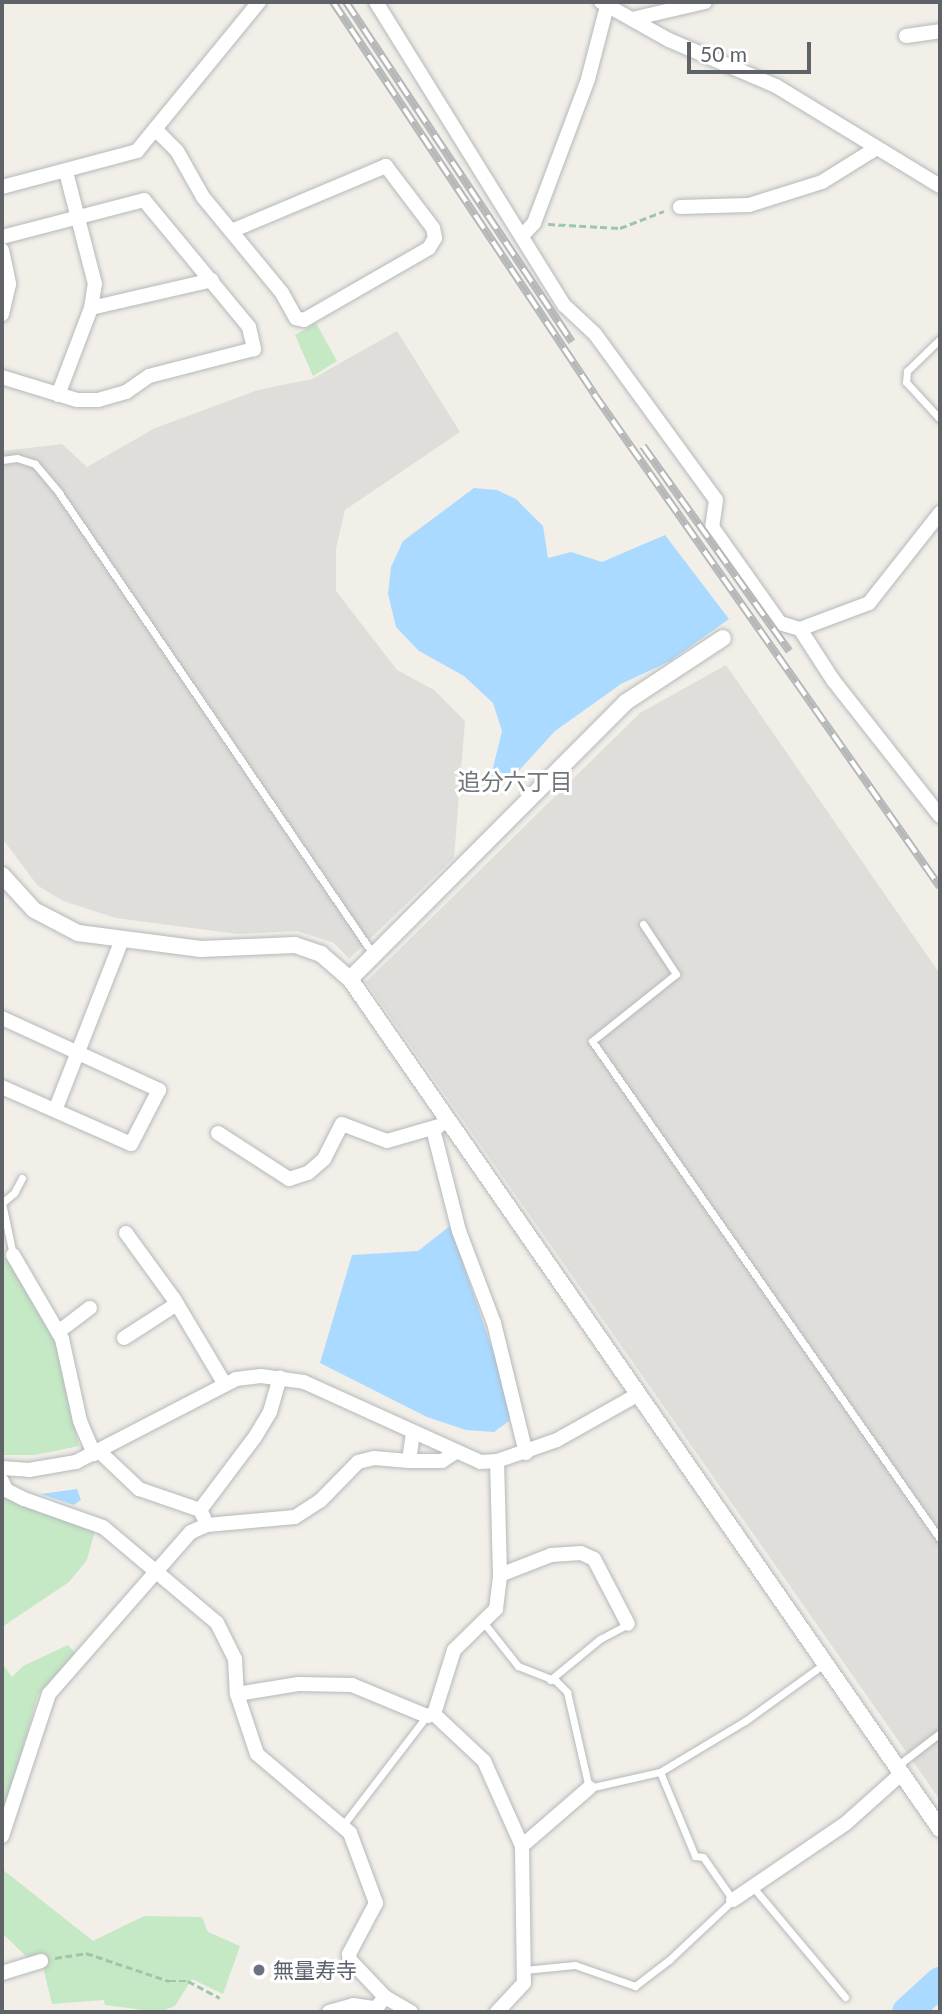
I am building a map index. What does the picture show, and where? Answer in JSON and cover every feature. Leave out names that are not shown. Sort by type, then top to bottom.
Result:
[{"type":"street","points":[[2,187],[130,155],[155,129],[259,2]]},
{"type":"street","points":[[376,2],[564,305],[595,334],[716,499],[712,527],[780,623],[800,629],[869,603],[940,513]]},
{"type":"street","points":[[632,19],[705,2]]},
{"type":"street","points":[[522,236],[534,223],[588,79],[604,4],[776,86],[875,149],[940,186]]},
{"type":"street","points":[[906,36],[940,31]]},
{"type":"street","points":[[155,129],[177,151],[203,197],[282,293],[292,315],[304,320],[429,248],[435,238],[433,228],[386,166],[232,231]]},
{"type":"street","points":[[680,206],[749,205],[822,182],[875,149]]},
{"type":"street","points":[[58,395],[92,309],[95,284],[76,220],[66,172]]},
{"type":"street","points":[[2,237],[76,220],[144,200],[249,327],[254,349],[149,376],[126,392],[98,400],[58,395],[2,377]]},
{"type":"street","points":[[2,250],[9,284],[2,314]]},
{"type":"street","points":[[92,309],[212,280]]},
{"type":"street","points":[[800,629],[833,680],[940,816]]},
{"type":"street","points":[[350,979],[625,702],[723,638]]},
{"type":"street","points":[[2,875],[47,920],[78,933],[201,949],[295,945],[321,954],[350,979],[450,1120],[635,1396],[940,1829]]},
{"type":"street","points":[[56,1108],[122,940]]},
{"type":"street","points":[[2,1018],[78,1050],[159,1090],[131,1144],[56,1108],[2,1087]]},
{"type":"street","points":[[218,1133],[289,1179],[308,1173],[324,1159],[342,1124],[387,1141],[433,1129],[450,1120]]},
{"type":"street","points":[[433,1129],[459,1231],[494,1323],[526,1453]]},
{"type":"street","points":[[126,1233],[177,1304],[224,1383]]},
{"type":"street","points":[[13,1255],[58,1332],[80,1421],[97,1453],[139,1489],[200,1510],[207,1525]]},
{"type":"street","points":[[124,1338],[177,1304]]},
{"type":"street","points":[[58,1332],[90,1308]]},
{"type":"street","points":[[2,1468],[44,1469],[97,1453],[224,1383],[280,1377],[330,1391],[413,1433],[480,1462],[497,1461],[526,1453],[635,1396]]},
{"type":"street","points":[[200,1510],[255,1437],[270,1412],[280,1377]]},
{"type":"street","points":[[409,1461],[413,1433]]},
{"type":"street","points":[[2,1836],[49,1694],[155,1568],[191,1532],[207,1525],[295,1517],[320,1501],[358,1462],[374,1458],[442,1461],[457,1452]]},
{"type":"street","points":[[430,1715],[454,1650],[496,1609],[500,1575],[497,1461]]},
{"type":"street","points":[[2,1481],[6,1490],[24,1499],[103,1527],[155,1568],[216,1623],[234,1659],[237,1695],[257,1754],[342,1825],[376,1903],[350,1960],[378,2006]]},
{"type":"street","points":[[500,1575],[551,1555],[581,1553],[594,1559],[628,1624]]},
{"type":"street","points":[[237,1695],[298,1684],[352,1685],[430,1715],[484,1761],[522,1846],[524,1983],[497,2012]]},
{"type":"street","points":[[733,1900],[751,1885],[845,1824],[899,1770]]},
{"type":"street","points":[[522,1846],[589,1788]]},
{"type":"street","points":[[2,1973],[41,1961]]},
{"type":"street","points":[[329,2012],[354,2005],[411,2012]]},
{"type":"lane","points":[[940,339],[907,371],[906,382],[940,419]]},
{"type":"lane","points":[[2,460],[17,458],[35,464],[58,493],[373,954]]},
{"type":"lane","points":[[643,923],[676,974],[592,1041],[940,1539]]},
{"type":"lane","points":[[13,1255],[2,1203],[14,1193],[22,1178]]},
{"type":"lane","points":[[484,1623],[519,1665],[550,1680],[567,1692],[589,1788],[660,1772],[746,1721],[824,1664]]},
{"type":"lane","points":[[550,1680],[590,1646],[628,1624]]},
{"type":"lane","points":[[342,1825],[430,1715]]},
{"type":"lane","points":[[899,1770],[940,1733]]},
{"type":"lane","points":[[524,1970],[575,1965],[635,1986],[669,1961],[733,1900],[703,1857],[695,1856],[660,1772]]},
{"type":"lane","points":[[751,1885],[845,1997]]},
{"type":"path","points":[[534,223],[620,228],[680,206]]},
{"type":"path","points":[[41,1961],[86,1953],[169,1981],[188,1981],[220,1998]]},
{"type":"shaded area","points":[[397,331],[460,432],[345,510],[336,548],[336,591],[397,670],[434,690],[465,721],[454,858],[349,959],[334,943],[297,931],[237,934],[116,918],[63,901],[37,885],[2,838],[2,451],[62,444],[87,467],[155,428],[258,390],[312,379]]},
{"type":"shaded area","points":[[726,665],[940,974],[940,1800],[366,982],[640,713]]},
{"type":"green space","points":[[316,323],[337,361],[313,376],[295,335]]},
{"type":"green space","points":[[2,1254],[29,1287],[54,1336],[79,1446],[35,1455],[2,1455]]},
{"type":"green space","points":[[2,1491],[96,1527],[87,1560],[69,1582],[2,1627]]},
{"type":"green space","points":[[68,1645],[75,1653],[38,1695],[2,1821],[2,1663],[12,1677],[23,1666]]},
{"type":"green space","points":[[2,1869],[93,1941],[144,1916],[202,1917],[208,1932],[240,1946],[223,1994],[192,1979],[175,2006],[159,2012],[105,2005],[104,2000],[52,2004],[42,1963],[29,1959],[2,1933]]},
{"type":"water","points":[[474,488],[497,490],[516,499],[543,526],[548,558],[571,552],[602,562],[665,535],[729,619],[670,661],[621,684],[555,731],[514,776],[489,784],[502,731],[493,703],[464,676],[419,651],[396,627],[388,594],[391,567],[403,541]]},
{"type":"water","points":[[450,1226],[513,1410],[509,1421],[494,1432],[466,1430],[427,1417],[320,1363],[352,1255],[418,1251]]},
{"type":"water","points":[[77,1489],[81,1500],[74,1505],[41,1494]]},
{"type":"waterway","points":[[907,2012],[940,1982]]},
{"type":"railway","points":[[333,2],[594,394],[940,887]]},
{"type":"railway","points":[[346,2],[572,342]]},
{"type":"railway","points":[[643,446],[789,651]]},
{"type":"place","name":"無量寿寺","points":[[259,1970]]},
{"type":"district","name":"追分六丁目","points":[[515,781]]}]
